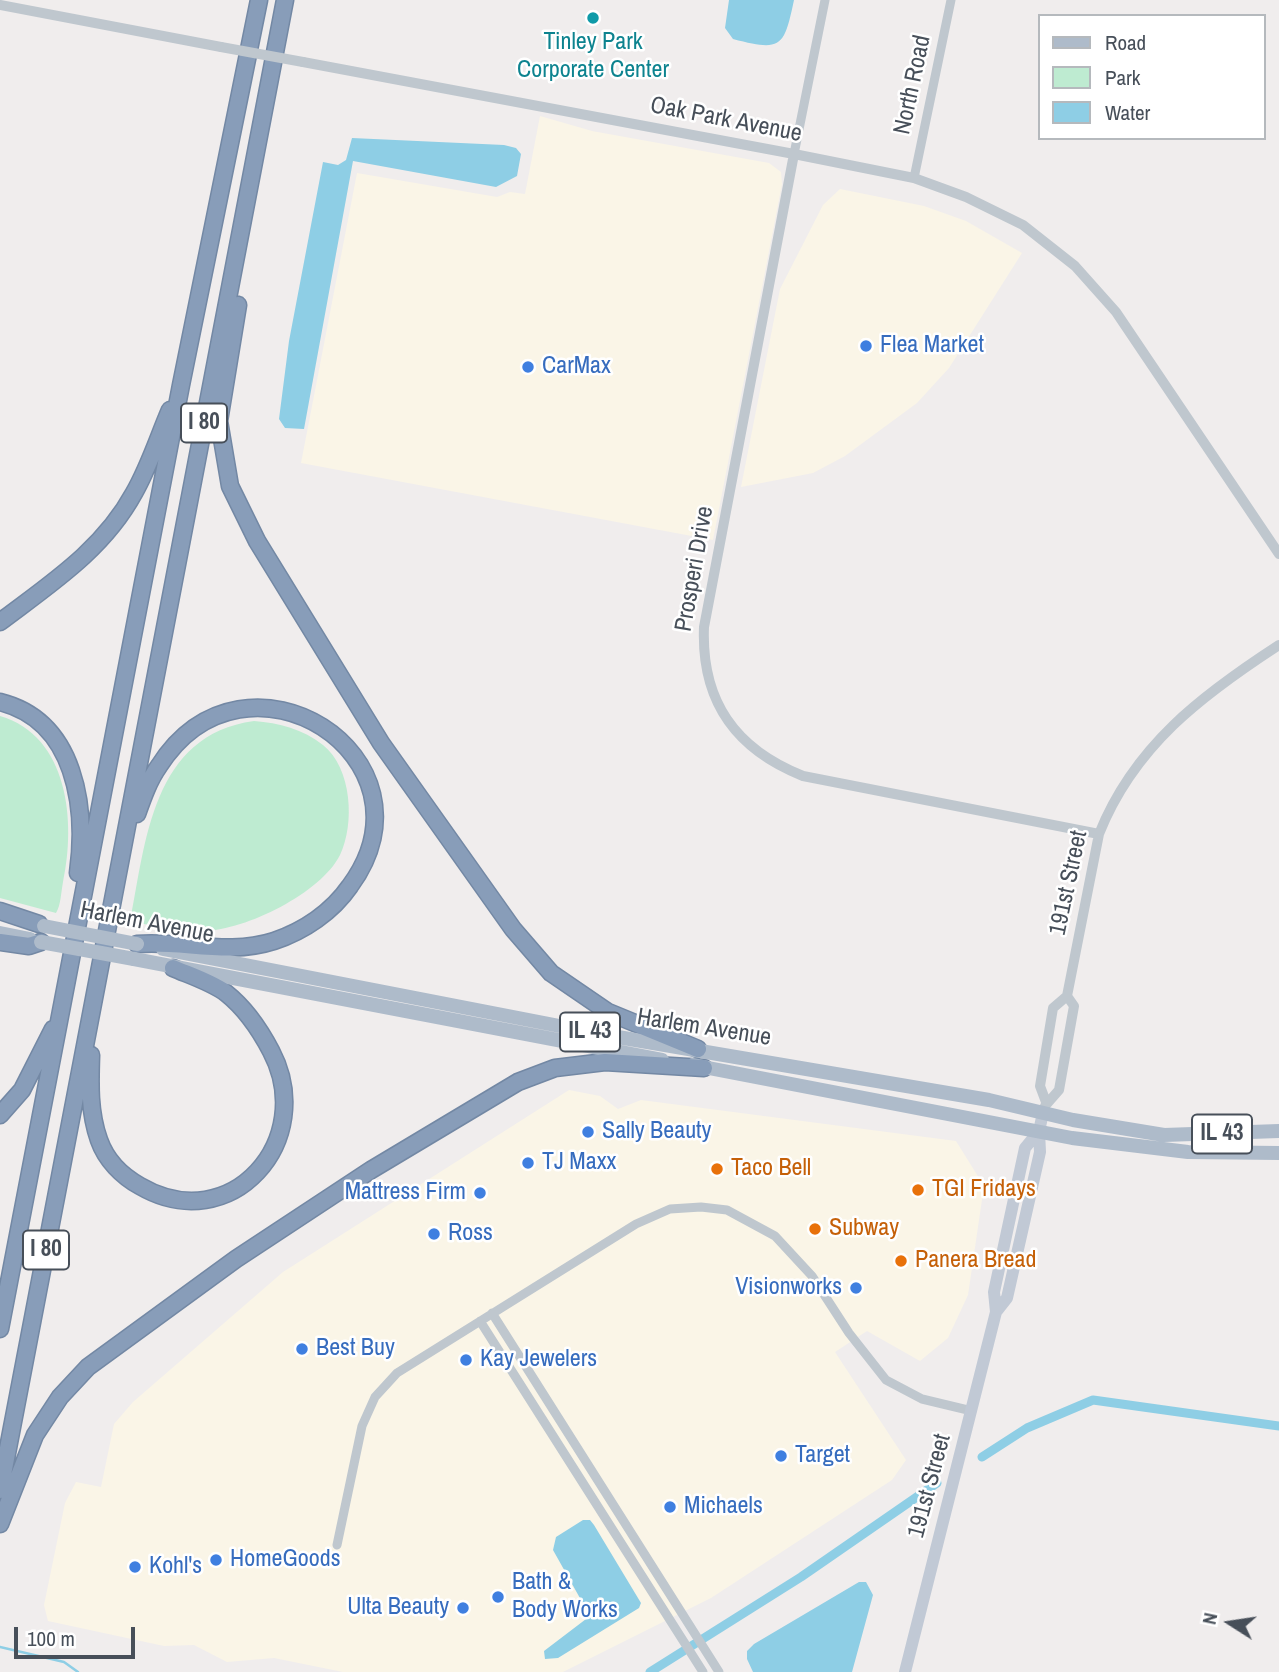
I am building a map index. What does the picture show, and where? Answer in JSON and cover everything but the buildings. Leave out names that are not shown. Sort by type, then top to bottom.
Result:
[{"type":"highway","name":"I 80","points":[[0,1329],[64,1008],[181,385],[259,0]]},
{"type":"highway","name":"I 80","points":[[0,1490],[285,0]]},
{"type":"highway","points":[[271,74],[263,162],[220,405],[224,467],[239,508],[381,744],[533,955],[586,999],[698,1049]]},
{"type":"highway","points":[[0,622],[71,569],[110,530],[142,479],[181,385]]},
{"type":"highway","points":[[0,702],[26,712],[46,727],[71,771],[82,810],[82,844],[75,897],[80,914]]},
{"type":"highway","points":[[124,845],[148,785],[166,756],[193,730],[235,710],[275,708],[318,722],[348,747],[370,790],[373,833],[362,868],[339,901],[309,924],[272,942],[237,948],[162,942],[136,952]]},
{"type":"highway","points":[[0,911],[41,931],[29,946],[0,942]]},
{"type":"highway","points":[[92,1010],[90,1101],[99,1141],[120,1175],[156,1196],[179,1202],[203,1202],[223,1195],[257,1174],[278,1142],[284,1126],[286,1095],[280,1066],[260,1029],[225,992],[173,968]]},
{"type":"highway","points":[[0,1115],[28,1080],[64,1008]]},
{"type":"highway","points":[[0,1524],[35,1435],[60,1397],[88,1367],[214,1275],[371,1170],[518,1082],[555,1068],[605,1062],[704,1068]]},
{"type":"main road","name":"Harlem Avenue","points":[[0,918],[41,931],[136,952],[963,1096],[1045,1107],[1164,1135],[1279,1131]]},
{"type":"main road","name":"Harlem Avenue","points":[[0,933],[41,931]]},
{"type":"main road","name":"Harlem Avenue","points":[[136,952],[173,968],[1039,1131],[1188,1152],[1279,1153]]},
{"type":"main road","name":"191st Street","points":[[905,1672],[996,1311],[1007,1298],[1040,1152],[1039,1131],[1045,1107]]},
{"type":"street","points":[[794,154],[825,0]]},
{"type":"street","name":"North Road","points":[[914,178],[951,0]]},
{"type":"street","name":"Oak Park Avenue","points":[[0,5],[794,154],[914,178],[967,197],[1023,225],[1075,266],[1116,312],[1279,554]]},
{"type":"street","name":"Prosperi Drive","points":[[794,154],[704,627],[703,652],[715,698],[741,739],[760,755],[803,776],[1099,834]]},
{"type":"street","name":"191st Street","points":[[1045,1107],[1040,1086],[1053,1007],[1067,996],[1099,834],[1132,770],[1171,724],[1219,684],[1279,645]]},
{"type":"street","name":"191st Street","points":[[1045,1107],[1059,1090],[1074,1006],[1067,996]]},
{"type":"street","points":[[337,1545],[362,1426],[375,1398],[397,1373],[636,1224],[670,1209],[727,1210],[775,1236],[812,1276],[849,1333],[886,1380],[922,1399],[972,1411]]},
{"type":"street","points":[[492,1313],[719,1672]]},
{"type":"street","points":[[480,1321],[682,1635],[703,1672]]},
{"type":"shaded area","points":[[540,116],[592,131],[769,163],[781,172],[782,184],[713,540],[301,463],[357,173],[497,197],[510,192],[525,194]]},
{"type":"shaded area","name":"Flea Market","points":[[840,189],[924,206],[966,221],[1022,253],[949,368],[917,403],[845,456],[813,473],[741,487],[780,289],[823,205]]},
{"type":"shaded area","points":[[569,1090],[600,1096],[618,1109],[641,1100],[956,1141],[984,1186],[968,1295],[948,1338],[920,1361],[867,1331],[835,1352],[906,1460],[892,1480],[711,1598],[563,1672],[343,1672],[274,1658],[227,1662],[194,1645],[164,1646],[48,1621],[44,1605],[65,1503],[76,1482],[101,1487],[114,1424],[133,1402],[283,1272]]},
{"type":"green space","points":[[0,716],[23,726],[41,742],[54,762],[62,784],[67,809],[67,859],[56,913],[0,898]]},
{"type":"green space","points":[[254,721],[282,725],[299,731],[315,739],[333,755],[345,782],[348,797],[348,828],[340,855],[317,883],[300,895],[281,907],[240,924],[195,931],[130,922],[149,826],[174,769],[194,747],[220,730]]},
{"type":"water","points":[[729,0],[794,0],[783,36],[771,45],[762,45],[733,39],[725,28]]},
{"type":"water","points":[[352,138],[504,145],[516,148],[521,154],[517,176],[496,187],[353,161],[304,429],[285,428],[279,419],[289,341],[323,162],[338,165],[346,160]]},
{"type":"water","points":[[583,1520],[590,1520],[594,1525],[641,1603],[639,1608],[558,1658],[545,1659],[544,1651],[590,1616],[553,1550],[556,1537]]},
{"type":"water","points":[[859,1582],[866,1582],[873,1595],[852,1672],[753,1672],[747,1659],[747,1651],[754,1644]]},
{"type":"waterway","points":[[982,1457],[1027,1428],[1093,1400],[1279,1426]]},
{"type":"waterway","points":[[650,1672],[801,1577],[937,1483]]},
{"type":"waterway","points":[[0,1647],[64,1662],[78,1672]]},
{"type":"place","name":"Tinley Park Corporate Center","points":[[593,18]]},
{"type":"place","name":"Flea Market","points":[[866,346]]},
{"type":"place","name":"CarMax","points":[[528,367]]},
{"type":"place","name":"Sally Beauty","points":[[588,1132]]},
{"type":"place","name":"TJ Maxx","points":[[528,1163]]},
{"type":"place","name":"Taco Bell","points":[[717,1169]]},
{"type":"place","name":"TGI Fridays","points":[[918,1190]]},
{"type":"place","name":"Mattress Firm","points":[[480,1193]]},
{"type":"place","name":"Subway","points":[[815,1229]]},
{"type":"place","name":"Ross","points":[[434,1234]]},
{"type":"place","name":"Panera Bread","points":[[901,1261]]},
{"type":"place","name":"Visionworks","points":[[856,1288]]},
{"type":"place","name":"Best Buy","points":[[302,1349]]},
{"type":"place","name":"Kay Jewelers","points":[[466,1360]]},
{"type":"place","name":"Target","points":[[781,1456]]},
{"type":"place","name":"Michaels","points":[[670,1507]]},
{"type":"place","name":"HomeGoods","points":[[216,1560]]},
{"type":"place","name":"Kohl's","points":[[135,1567]]},
{"type":"place","name":"Bath & Body Works","points":[[498,1597]]},
{"type":"place","name":"Ulta Beauty","points":[[463,1608]]}]
